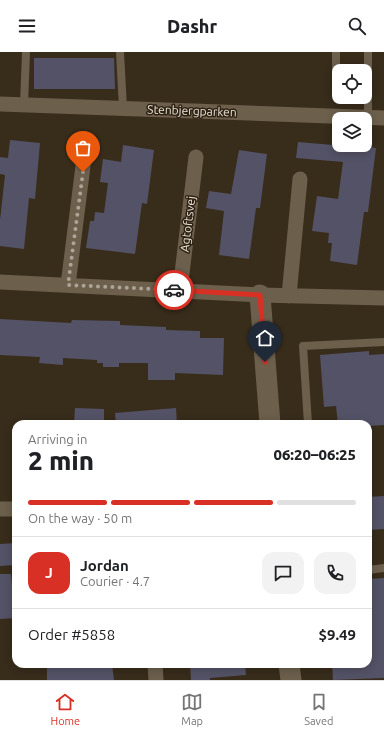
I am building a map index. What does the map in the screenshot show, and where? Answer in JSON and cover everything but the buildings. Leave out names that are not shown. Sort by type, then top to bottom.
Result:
[{"type":"street","name":"Stenbjergparken","points":[[0,104],[332,117]]},
{"type":"street","name":"Stenbjergparken","points":[[372,118],[384,118]]},
{"type":"street","name":"Agtoftsvej","points":[[180,290],[196,157]]},
{"type":"street","points":[[68,285],[84,158]]},
{"type":"street","points":[[289,296],[300,179]]},
{"type":"street","points":[[0,282],[260,295],[384,298]]},
{"type":"street","points":[[260,295],[270,420]]},
{"type":"street","points":[[0,509],[12,509]]},
{"type":"street","points":[[155,668],[156,680]]},
{"type":"street","points":[[290,668],[291,680]]},
{"type":"lane","points":[[24,105],[26,52]]},
{"type":"lane","points":[[120,52],[123,108]]},
{"type":"lane","points":[[336,52],[336,64]]},
{"type":"lane","points":[[368,52],[368,64]]},
{"type":"lane","points":[[308,420],[303,346],[384,342]]},
{"type":"lane","points":[[372,570],[384,568]]},
{"type":"way so far","points":[[83,172],[68,285],[174,290]]},
{"type":"route","points":[[174,290],[260,295],[265,362]]}]
